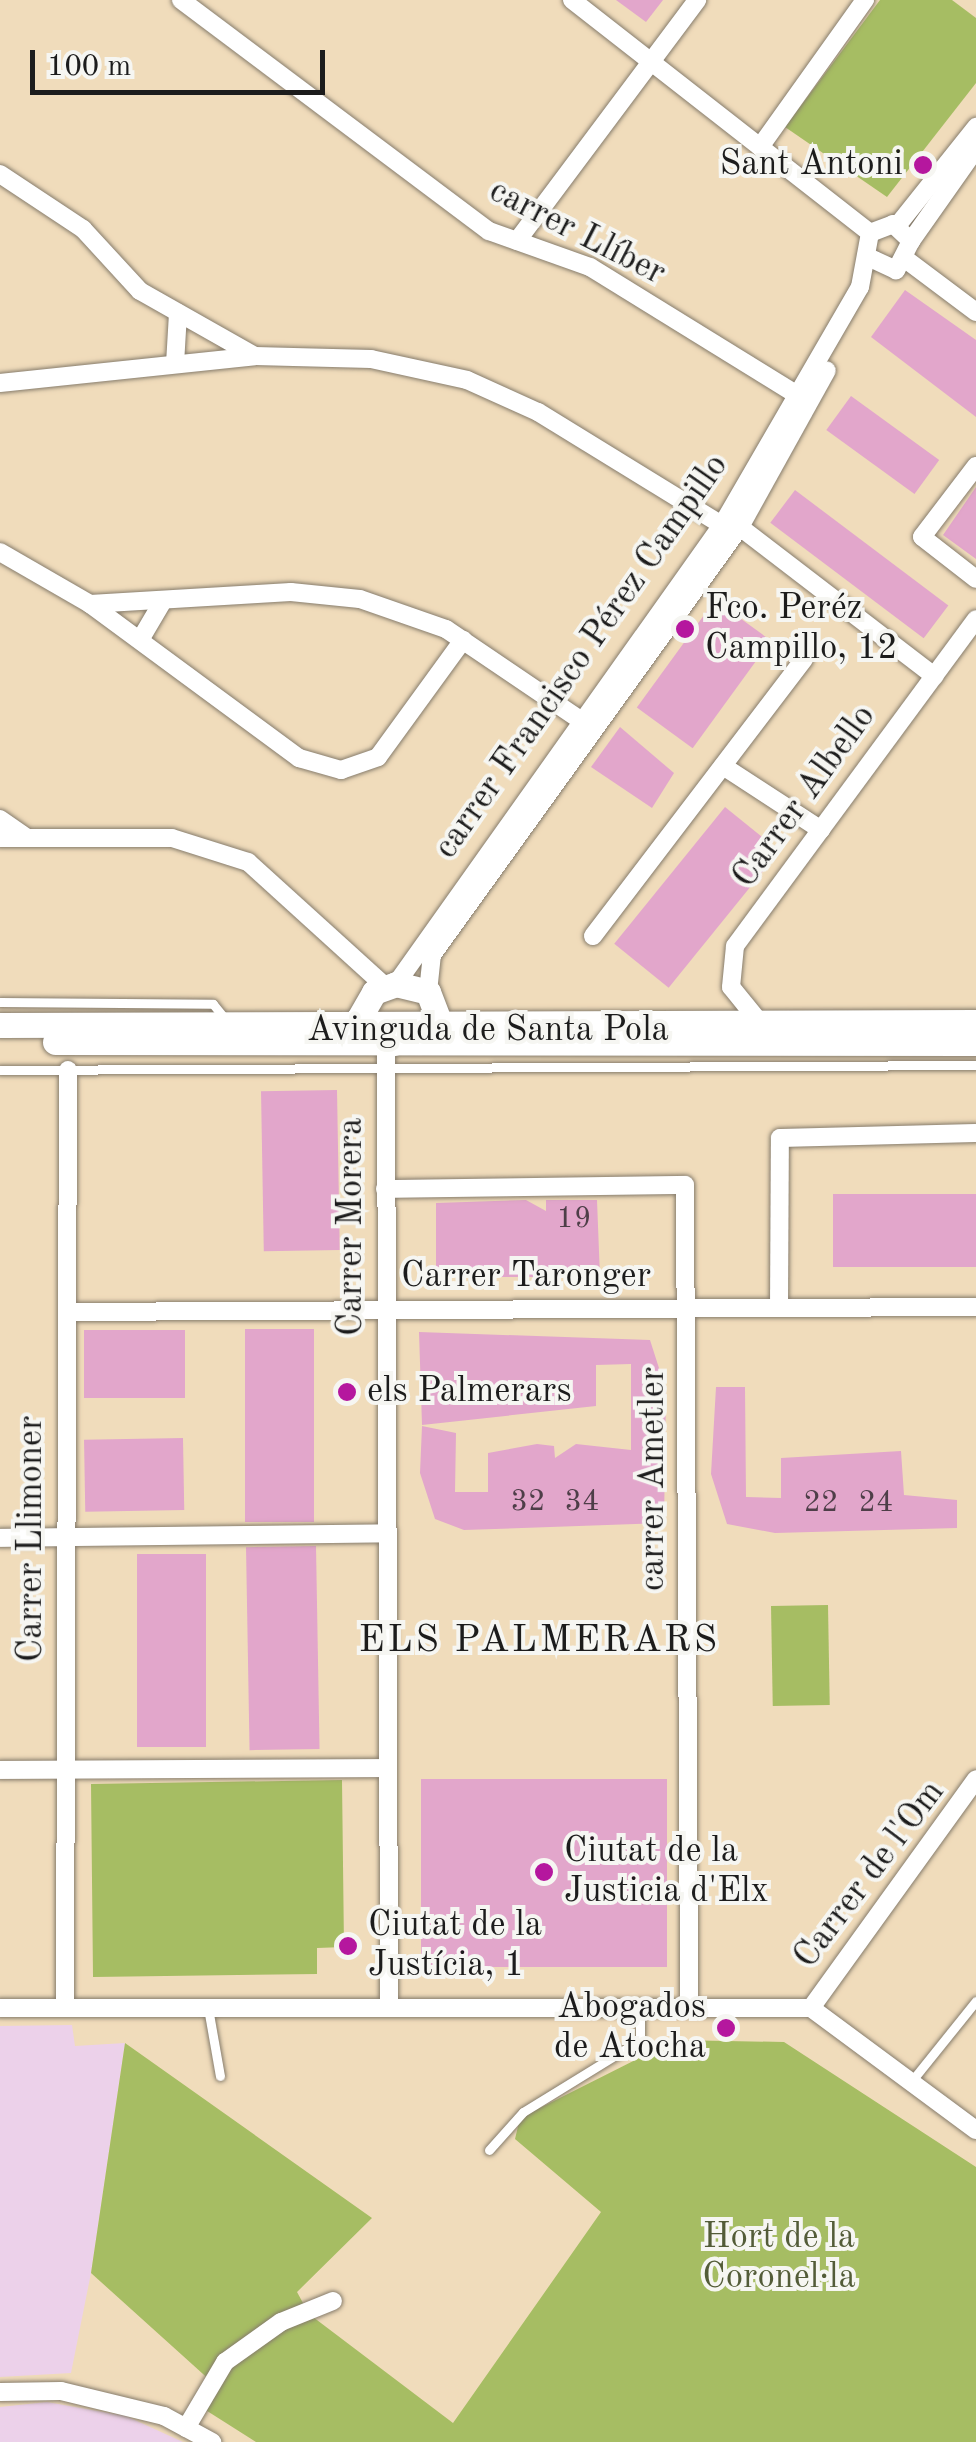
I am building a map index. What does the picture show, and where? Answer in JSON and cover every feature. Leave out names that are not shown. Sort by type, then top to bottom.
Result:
[{"type":"main road","name":"Avinguda de Santa Pola","points":[[358,1020],[391,986],[428,992],[439,1020]]},
{"type":"main road","name":"Avinguda de Santa Pola","points":[[358,1020],[386,1055]]},
{"type":"main road","name":"Avinguda de Santa Pola","points":[[0,1025],[358,1020],[976,1022]]},
{"type":"main road","name":"Avinguda de Santa Pola","points":[[386,1055],[426,1034],[439,1020]]},
{"type":"main road","name":"Avinguda de Santa Pola","points":[[0,1043],[386,1055],[976,1044]]},
{"type":"street","name":"carrer Llíber","points":[[181,0],[489,232],[590,267],[804,399]]},
{"type":"street","points":[[572,0],[870,232]]},
{"type":"street","points":[[516,241],[697,0]]},
{"type":"street","points":[[760,146],[866,0]]},
{"type":"street","points":[[870,232],[897,226],[976,127]]},
{"type":"street","points":[[908,261],[911,241],[976,148]]},
{"type":"street","points":[[0,174],[35,190],[140,292],[256,356]]},
{"type":"street","points":[[897,226],[911,241]]},
{"type":"street","points":[[870,232],[866,256],[884,272],[908,261]]},
{"type":"street","name":"carrer Francisco Pérez Campillo","points":[[804,399],[860,287],[866,256]]},
{"type":"street","points":[[908,261],[976,312]]},
{"type":"street","name":"carrer Francisco Pérez Campillo","points":[[391,986],[731,526],[884,272]]},
{"type":"street","points":[[175,364],[178,312]]},
{"type":"street","points":[[0,383],[256,356],[371,360],[467,380],[538,412],[731,526],[934,676]]},
{"type":"street","points":[[976,466],[922,537],[976,579]]},
{"type":"street","points":[[0,552],[90,604],[299,758],[341,770],[378,757],[464,640]]},
{"type":"street","points":[[90,604],[291,592],[360,599],[464,640],[586,724]]},
{"type":"street","points":[[140,640],[163,602]]},
{"type":"street","name":"Carrer Albello","points":[[757,1019],[731,987],[735,946],[976,619]]},
{"type":"street","points":[[593,936],[804,659]]},
{"type":"street","name":"carrer Francisco Pérez Campillo","points":[[428,992],[432,955],[586,724]]},
{"type":"street","points":[[722,766],[821,830]]},
{"type":"street","points":[[0,818],[27,838]]},
{"type":"street","points":[[0,838],[172,838],[248,862],[391,986]]},
{"type":"street","name":"Carrer Morera","points":[[386,1055],[388,2008]]},
{"type":"street","name":"Carrer Llimoner","points":[[65,2008],[68,1070]]},
{"type":"street","points":[[779,1308],[780,1138],[976,1134]]},
{"type":"street","name":"Carrer Taronger","points":[[384,1190],[684,1185],[686,1309]]},
{"type":"street","name":"Carrer Taronger","points":[[67,1312],[976,1307]]},
{"type":"street","name":"carrer Ametler","points":[[686,1309],[688,2008]]},
{"type":"street","points":[[0,1538],[386,1533]]},
{"type":"street","points":[[0,1770],[387,1768]]},
{"type":"street","name":"Carrer de l'Om","points":[[811,2008],[976,1779]]},
{"type":"street","points":[[0,2008],[811,2008],[976,2130]]},
{"type":"street","points":[[186,2428],[225,2362],[280,2322],[333,2301]]},
{"type":"street","points":[[0,2392],[61,2391],[186,2428],[212,2442]]},
{"type":"lane","points":[[0,1002],[213,1004],[228,1022]]},
{"type":"lane","name":"Avinguda de Santa Pola","points":[[0,1070],[386,1055],[976,1065]]},
{"type":"lane","points":[[910,2083],[976,2001]]},
{"type":"lane","points":[[208,2008],[220,2076]]},
{"type":"lane","points":[[489,2150],[523,2112],[640,2040],[640,2008]]},
{"type":"shaded area","points":[[72,2025],[75,2046],[125,2043],[91,2273],[71,2373],[0,2377],[0,2026]]},
{"type":"shaded area","points":[[47,2402],[126,2416],[183,2442],[0,2442],[0,2407]]},
{"type":"green space","points":[[880,0],[952,0],[976,18],[976,83],[887,197],[785,127]]},
{"type":"green space","points":[[828,1605],[830,1705],[773,1706],[771,1606]]},
{"type":"green space","points":[[342,1780],[344,1947],[317,1948],[317,1974],[93,1977],[91,1784]]},
{"type":"green space","name":"Hort de la Coronel·la","points":[[675,2040],[784,2042],[976,2167],[976,2442],[256,2442],[204,2409],[213,2383],[91,2273],[125,2043],[372,2218],[297,2292],[309,2314],[453,2423],[601,2212],[515,2139],[520,2118]]},
{"type":"building","points":[[616,0],[663,0],[646,22]]},
{"type":"building","points":[[905,290],[976,340],[976,417],[871,337]]},
{"type":"building","points":[[851,396],[939,460],[914,494],[826,430]]},
{"type":"building","points":[[976,487],[976,559],[943,535]]},
{"type":"building","points":[[795,490],[948,606],[924,638],[770,523]]},
{"type":"building","points":[[715,600],[771,641],[693,748],[637,708]]},
{"type":"building","points":[[620,727],[674,773],[652,808],[591,767]]},
{"type":"building","points":[[725,807],[779,851],[669,988],[614,944]]},
{"type":"building","points":[[337,1090],[340,1250],[264,1251],[261,1091]]},
{"type":"building","points":[[833,1194],[976,1194],[976,1267],[833,1267]]},
{"type":"building","points":[[526,1200],[546,1211],[546,1200],[597,1200],[600,1277],[436,1277],[436,1203]]},
{"type":"building","points":[[245,1329],[314,1329],[314,1522],[245,1522]]},
{"type":"building","points":[[84,1330],[185,1330],[185,1398],[84,1398]]},
{"type":"building","points":[[419,1332],[650,1340],[666,1390],[664,1523],[464,1530],[435,1519],[420,1473],[422,1426],[456,1433],[455,1492],[488,1492],[488,1453],[537,1444],[554,1446],[555,1458],[576,1444],[631,1450],[631,1364],[596,1365],[596,1406],[422,1425]]},
{"type":"building","points":[[716,1387],[745,1387],[746,1497],[781,1498],[781,1458],[901,1451],[904,1495],[957,1500],[957,1528],[775,1533],[727,1524],[711,1474]]},
{"type":"building","points":[[183,1438],[184,1510],[85,1512],[84,1440]]},
{"type":"building","points":[[316,1546],[320,1749],[250,1750],[246,1547]]},
{"type":"building","points":[[137,1554],[206,1554],[206,1747],[137,1747]]},
{"type":"building","name":"Ciutat de la Justicia d'Elx","points":[[421,1779],[667,1779],[667,1967],[421,1967]]},
{"type":"place","name":"Sant Antoni","points":[[923,165]]},
{"type":"place","name":"Fco. Peréz Campillo, 12","points":[[685,629]]},
{"type":"place","name":"els Palmerars","points":[[347,1392]]},
{"type":"place","name":"Ciutat de la Justicia d'Elx","points":[[544,1872]]},
{"type":"place","name":"Ciutat de la Justícia, 1","points":[[348,1946]]},
{"type":"place","name":"Abogados de Atocha","points":[[726,2028]]},
{"type":"district","name":"ELS PALMERARS","points":[[539,1642]]}]
